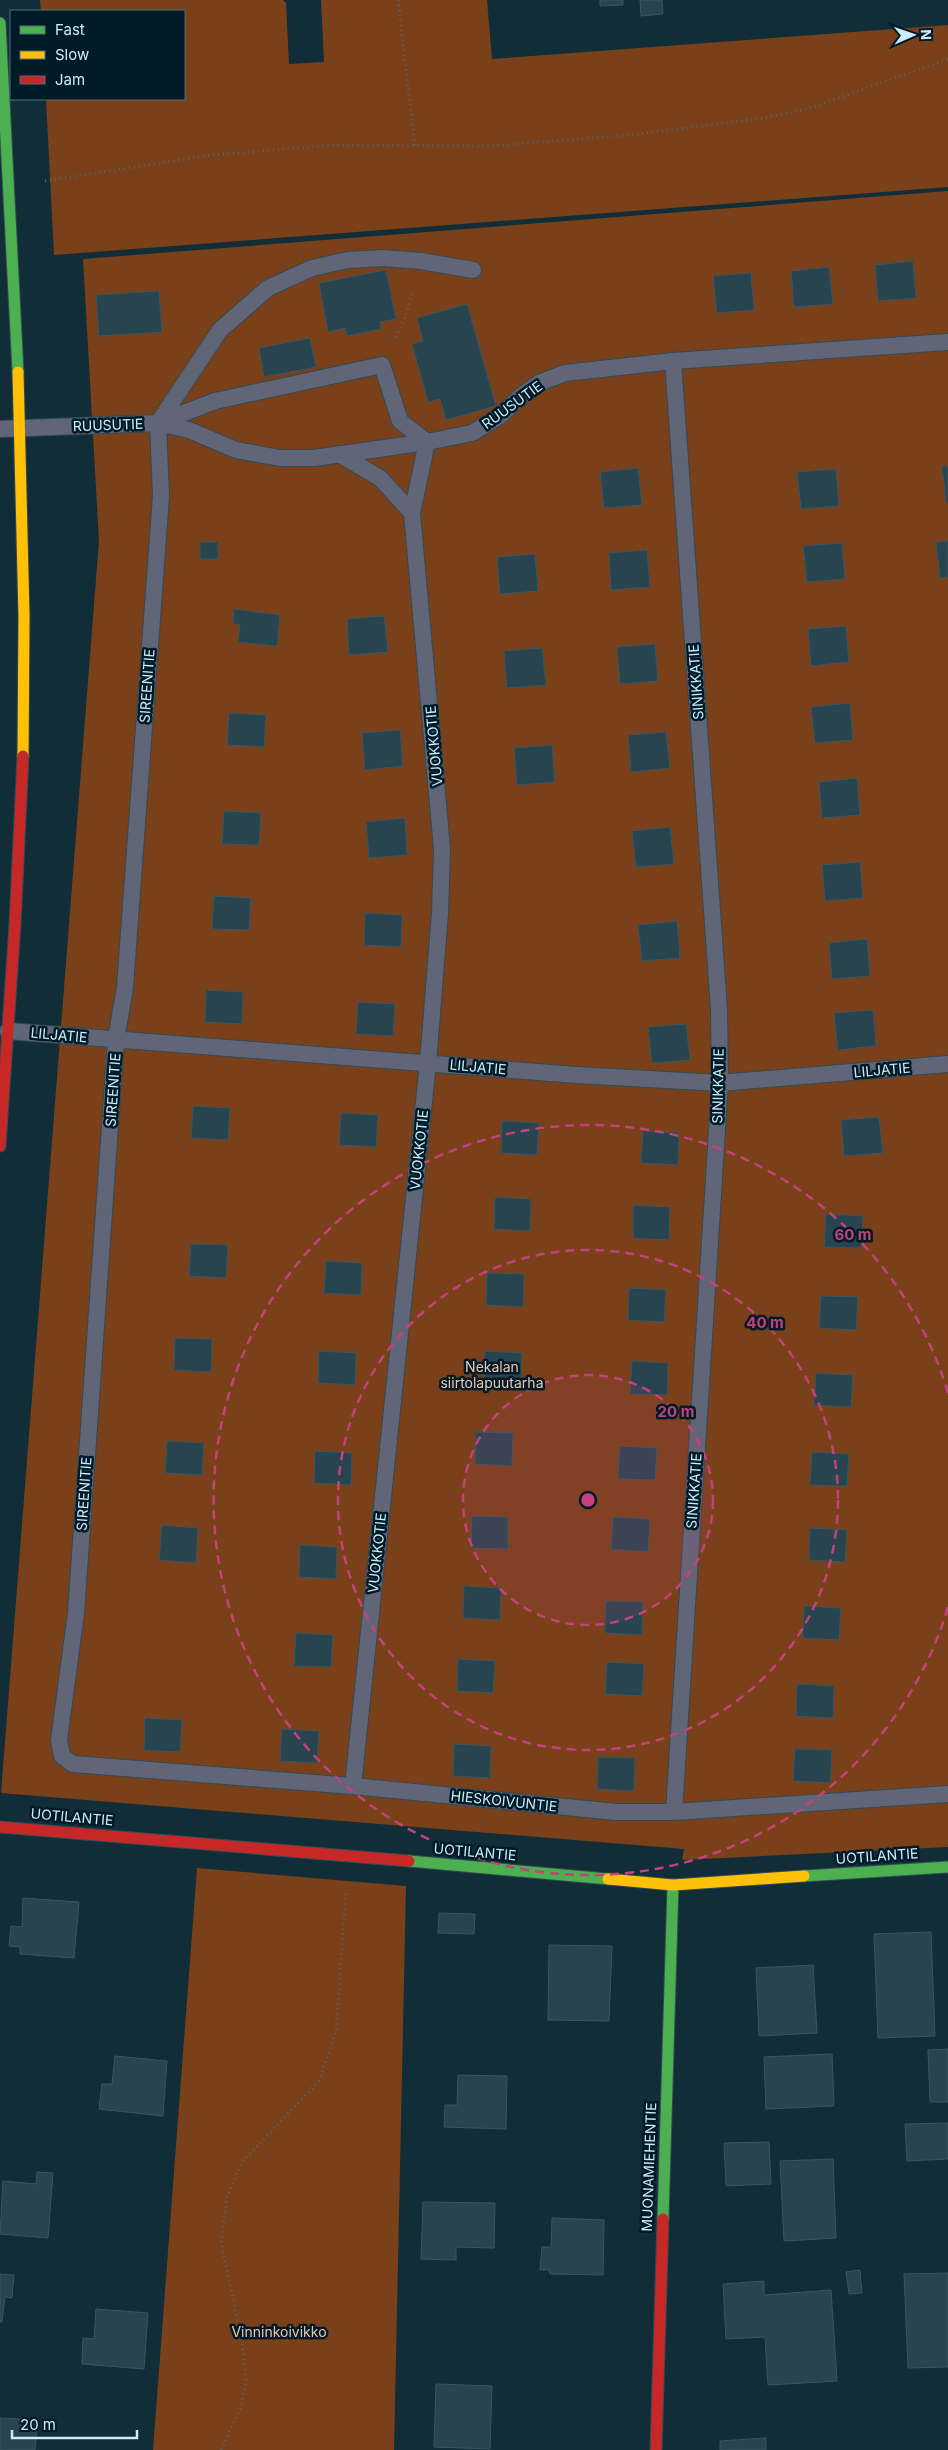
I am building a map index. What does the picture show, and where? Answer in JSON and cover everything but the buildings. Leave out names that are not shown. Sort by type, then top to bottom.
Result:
[{"type":"street","points":[[0,24],[21,428],[24,560],[24,703],[20,828],[0,1146]]},
{"type":"street","name":"UOTILANTIE","points":[[0,1827],[349,1855],[673,1885],[948,1867]]},
{"type":"street","name":"MUONAMIEHENTIE","points":[[656,2450],[673,1885]]},
{"type":"lane","points":[[158,423],[220,330],[268,288],[312,268],[348,260],[382,258],[421,261],[473,270]]},
{"type":"lane","name":"RUUSUTIE","points":[[0,429],[158,423],[189,430],[236,450],[280,458],[314,458],[427,442],[472,433],[500,416],[521,396],[539,383],[565,373],[673,361],[948,342]]},
{"type":"lane","name":"SINIKKATIE","points":[[673,361],[719,1009],[720,1083],[674,1812]]},
{"type":"lane","points":[[158,423],[215,402],[382,365],[400,421],[427,442]]},
{"type":"lane","name":"SIREENITIE","points":[[62,1756],[59,1740],[76,1612],[116,1040],[126,987],[161,506],[158,423]]},
{"type":"lane","name":"VUOKKOTIE","points":[[353,1786],[428,1063],[440,913],[442,849],[412,513],[427,442]]},
{"type":"lane","points":[[339,454],[380,478],[412,513]]},
{"type":"lane","name":"LILJATIE","points":[[8,1031],[720,1083],[948,1064]]},
{"type":"lane","name":"HIESKOIVUNTIE","points":[[62,1756],[73,1764],[353,1786],[616,1812],[674,1812],[948,1794]]},
{"type":"path","points":[[398,0],[415,146]]},
{"type":"path","points":[[10,189],[39,182],[212,155],[333,145],[488,146],[631,135],[765,118],[810,108],[948,60]]},
{"type":"path","points":[[382,365],[405,318],[421,261]]},
{"type":"path","points":[[221,2450],[240,2409],[246,2381],[242,2342],[221,2241],[227,2196],[242,2162],[319,2081],[336,2031],[349,1855]]},
{"type":"green space","points":[[40,0],[283,0],[286,3],[289,64],[324,62],[321,0],[487,0],[492,59],[948,25],[948,187],[54,255],[46,100],[185,100],[185,10],[41,10]]},
{"type":"green space","name":"Nekalan siirtolapuutarha","points":[[948,191],[948,1847],[682,1860],[684,1849],[1,1793],[99,541],[83,259]]},
{"type":"green space","name":"Vinninkoivikko","points":[[197,1868],[406,1886],[394,2450],[153,2450]]},
{"type":"traffic: fast","points":[[0,23],[18,372]]},
{"type":"traffic: fast","points":[[409,1861],[608,1879]]},
{"type":"traffic: fast","points":[[804,1876],[948,1867]]},
{"type":"traffic: fast","points":[[663,2219],[673,1885]]},
{"type":"traffic: slow","points":[[18,372],[24,616],[23,756]]},
{"type":"traffic: slow","points":[[608,1879],[673,1885],[804,1876]]},
{"type":"traffic: jam","points":[[0,1146],[15,924],[23,756]]},
{"type":"traffic: jam","points":[[0,1827],[409,1861]]},
{"type":"traffic: jam","points":[[656,2450],[663,2219]]}]
